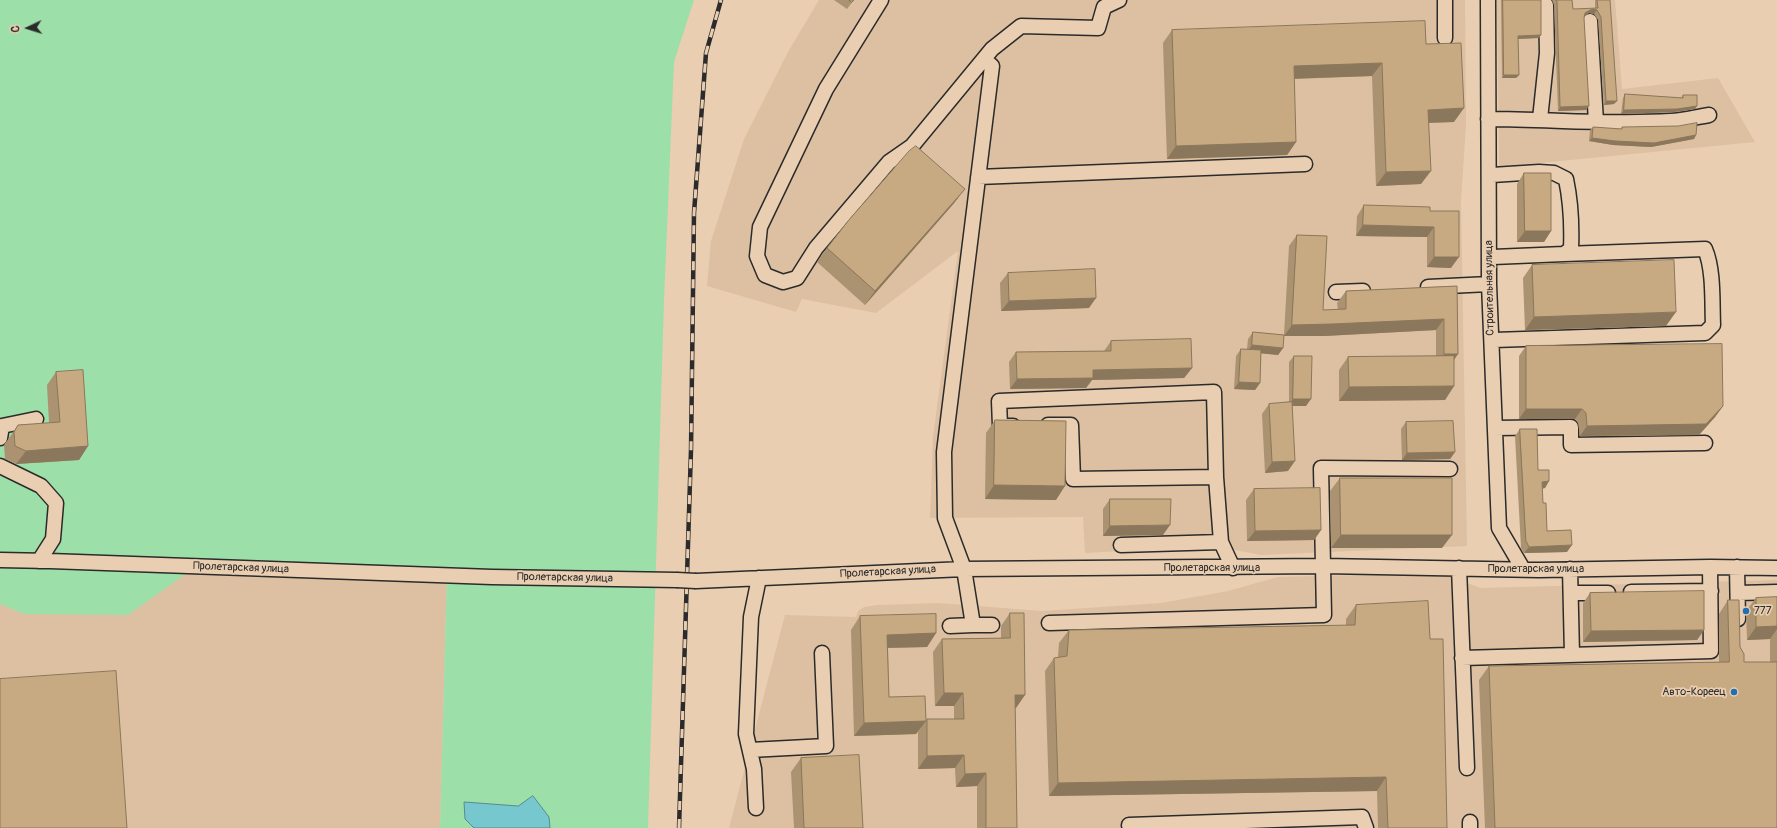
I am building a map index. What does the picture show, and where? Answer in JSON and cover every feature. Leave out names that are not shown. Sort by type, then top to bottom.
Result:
[{"type":"street","points":[[881,0],[826,89],[760,227],[757,256],[765,275],[783,282],[797,278],[816,248],[889,162],[912,146],[985,60],[992,49],[1021,26],[1098,28],[1104,7],[1119,0]]},
{"type":"street","points":[[1445,38],[1446,0]]},
{"type":"street","name":"Строительная улица","points":[[1488,0],[1489,284],[1499,528],[1523,569]]},
{"type":"street","points":[[1540,119],[1547,53],[1546,5]]},
{"type":"street","points":[[1590,21],[1596,122]]},
{"type":"street","points":[[973,625],[964,569],[945,518],[944,452],[992,66],[985,60]]},
{"type":"street","points":[[1488,119],[1540,119],[1596,122],[1671,121],[1709,115]]},
{"type":"street","points":[[978,177],[1305,164]]},
{"type":"street","points":[[1492,176],[1539,172],[1554,173],[1566,179],[1570,200],[1572,230],[1570,249],[1564,254]]},
{"type":"street","points":[[1493,257],[1705,249],[1708,256],[1710,276],[1712,325],[1705,333],[1494,340]]},
{"type":"street","points":[[1413,288],[1489,284]]},
{"type":"street","points":[[1336,292],[1374,290]]},
{"type":"street","points":[[1216,477],[1073,479],[1071,425],[1000,426],[999,401],[1214,392],[1216,477],[1221,542],[1233,568]]},
{"type":"street","points":[[0,438],[2,426],[36,419]]},
{"type":"street","points":[[1495,428],[1571,427],[1571,445],[1705,443]]},
{"type":"street","points":[[0,466],[41,486],[56,502],[53,539],[39,561]]},
{"type":"street","points":[[1050,623],[1324,615],[1321,468],[1450,469]]},
{"type":"street","points":[[1121,545],[1221,542]]},
{"type":"street","name":"Пролетарская улица","points":[[0,560],[484,577],[696,581],[964,569],[1233,568],[1324,566],[1523,569],[1710,567],[1777,568]]},
{"type":"street","points":[[1462,658],[1712,651],[1710,567]]},
{"type":"street","points":[[1737,567],[1739,630]]},
{"type":"street","points":[[1459,568],[1467,768]]},
{"type":"street","points":[[1646,568],[1647,592]]},
{"type":"street","points":[[1570,569],[1572,655]]},
{"type":"street","points":[[756,808],[754,769],[746,734],[751,617],[758,578]]},
{"type":"street","points":[[1571,593],[1711,590]]},
{"type":"street","points":[[1738,593],[1777,592]]},
{"type":"street","points":[[950,626],[992,625]]},
{"type":"street","points":[[750,750],[826,746],[822,653]]},
{"type":"street","points":[[1129,825],[1362,817],[1366,828]]},
{"type":"shaded area","points":[[819,0],[1465,0],[1466,124],[1461,202],[1467,546],[1261,555],[1214,546],[1085,553],[1083,517],[930,518],[933,437],[958,251],[876,313],[802,299],[796,312],[707,286],[711,241],[744,139],[788,52]]},
{"type":"shaded area","points":[[1497,0],[1615,0],[1622,89],[1718,78],[1755,142],[1499,167]]},
{"type":"shaded area","points":[[197,566],[447,570],[440,828],[0,828],[0,604],[24,614]]},
{"type":"shaded area","points":[[1439,573],[1481,588],[1777,580],[1777,828],[729,828],[785,615],[856,617],[858,611],[864,607],[877,605],[939,603],[1042,611],[1161,603],[1228,591],[1278,577]]},
{"type":"green space","points":[[0,0],[694,0],[674,62],[664,301],[648,828],[550,828],[549,817],[532,796],[519,806],[464,802],[465,819],[474,828],[440,828],[447,571],[197,566],[128,615],[24,614],[0,604]]},
{"type":"water","points":[[533,796],[549,817],[550,828],[474,828],[465,819],[464,802],[518,806]]},
{"type":"building","points":[[1503,0],[1541,0],[1541,35],[1518,36],[1519,75],[1504,75]]},
{"type":"building","points":[[1556,0],[1572,0],[1573,9],[1598,8],[1597,0],[1610,0],[1617,101],[1606,101],[1601,17],[1597,10],[1592,9],[1585,13],[1584,18],[1589,106],[1560,107]]},
{"type":"building","points":[[1425,21],[1426,44],[1461,43],[1464,108],[1428,110],[1431,171],[1386,172],[1382,63],[1294,66],[1296,142],[1176,146],[1172,30]]},
{"type":"building","points":[[1625,94],[1683,98],[1683,95],[1697,95],[1697,106],[1677,109],[1624,110]]},
{"type":"building","points":[[1697,123],[1696,135],[1654,143],[1592,138],[1593,127],[1622,129],[1622,127],[1678,126]]},
{"type":"building","points":[[916,146],[965,189],[875,291],[827,248],[848,221],[909,151]]},
{"type":"building","points":[[1524,173],[1551,173],[1551,231],[1525,231]]},
{"type":"building","points":[[1364,205],[1430,207],[1430,211],[1459,211],[1459,257],[1434,257],[1434,227],[1363,225]]},
{"type":"building","points":[[1297,235],[1327,236],[1323,310],[1346,309],[1346,291],[1457,286],[1458,354],[1444,354],[1444,319],[1292,325]]},
{"type":"building","points":[[1674,260],[1676,312],[1534,317],[1532,265]]},
{"type":"building","points":[[1095,269],[1096,298],[1009,301],[1008,273]]},
{"type":"building","points":[[1253,332],[1284,335],[1283,348],[1252,345]]},
{"type":"building","points":[[1191,339],[1192,368],[1093,370],[1093,378],[1017,379],[1016,352],[1111,351],[1111,341]]},
{"type":"building","points":[[1722,344],[1723,406],[1706,424],[1587,426],[1586,413],[1582,409],[1526,409],[1526,346]]},
{"type":"building","points":[[1241,349],[1261,350],[1260,383],[1239,382]]},
{"type":"building","points":[[1294,356],[1312,356],[1311,399],[1293,399]]},
{"type":"building","points":[[1454,356],[1454,386],[1349,387],[1348,357]]},
{"type":"building","points":[[83,370],[88,446],[26,451],[15,446],[14,432],[18,425],[60,422],[56,372]]},
{"type":"building","points":[[1292,402],[1295,461],[1272,462],[1269,404]]},
{"type":"building","points":[[995,420],[1066,421],[1065,486],[994,485]]},
{"type":"building","points":[[1453,421],[1455,452],[1407,453],[1406,422]]},
{"type":"building","points":[[1520,429],[1537,429],[1538,470],[1549,470],[1549,481],[1542,482],[1543,503],[1546,503],[1547,531],[1571,530],[1572,545],[1529,547],[1526,541]]},
{"type":"building","points":[[1340,478],[1452,478],[1452,535],[1341,535]]},
{"type":"building","points":[[1320,488],[1321,530],[1255,531],[1254,489]]},
{"type":"building","points":[[1110,499],[1171,499],[1170,525],[1110,526]]},
{"type":"building","points":[[1704,591],[1704,630],[1591,631],[1590,593]]},
{"type":"building","points":[[1777,597],[1777,626],[1756,627],[1756,598]]},
{"type":"building","points":[[1728,600],[1739,600],[1740,647],[1744,654],[1744,662],[1777,662],[1777,828],[1495,828],[1489,666],[1729,662]]},
{"type":"building","points":[[1428,601],[1430,639],[1443,639],[1447,828],[1388,828],[1386,777],[1058,783],[1054,658],[1067,656],[1069,630],[1355,625],[1356,605]]},
{"type":"building","points":[[1010,613],[1024,613],[1025,695],[1015,695],[1017,828],[986,828],[986,773],[965,774],[964,755],[927,756],[927,719],[964,719],[963,693],[944,693],[942,639],[1010,638]]},
{"type":"building","points":[[936,614],[936,633],[887,635],[889,697],[925,696],[926,721],[864,723],[860,616]]},
{"type":"building","points":[[116,671],[127,828],[0,828],[0,679]]},
{"type":"building","points":[[859,755],[863,828],[804,828],[801,758]]},
{"type":"railway","points":[[679,828],[691,450],[694,213],[706,53],[721,0]]},
{"type":"place","name":"777","points":[[1746,611]]},
{"type":"place","name":"Авто-Кореец","points":[[1734,692]]}]
